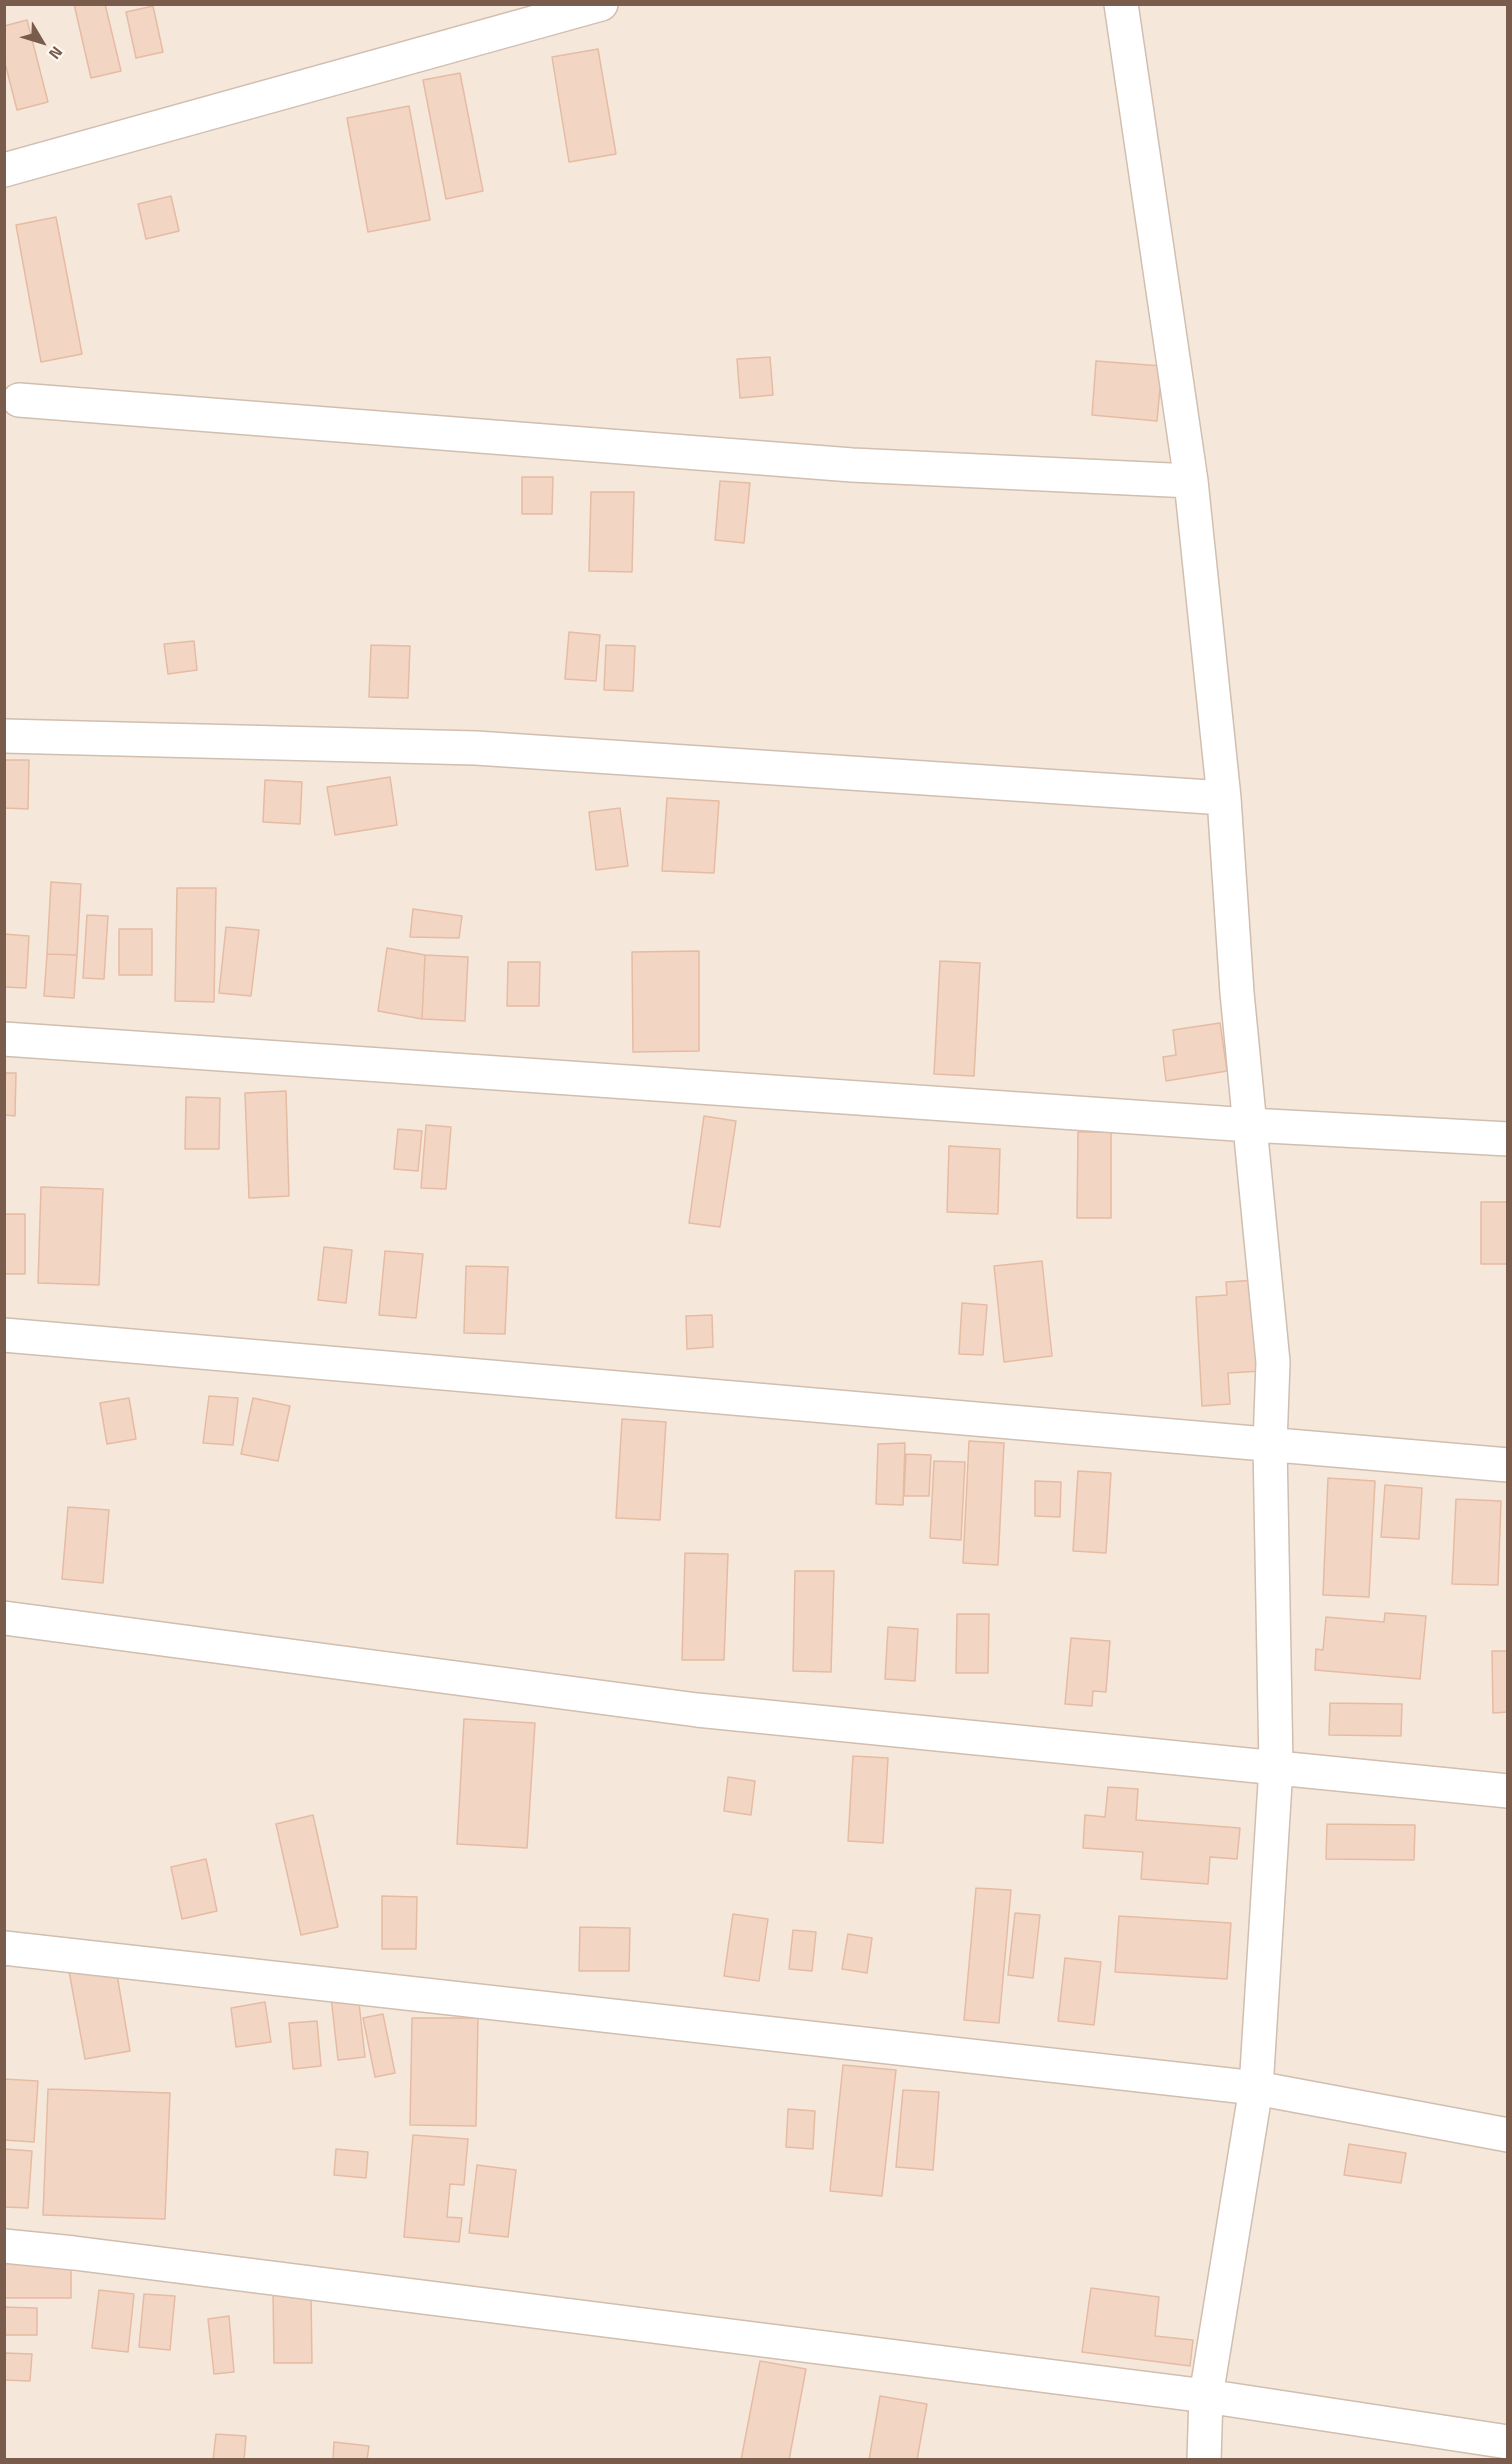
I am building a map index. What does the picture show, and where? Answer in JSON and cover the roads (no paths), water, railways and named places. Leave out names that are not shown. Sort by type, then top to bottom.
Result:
[{"type":"street","points":[[4,170],[601,4]]},
{"type":"street","points":[[1121,4],[1191,481],[1224,798],[1237,993],[1273,1362],[1270,1444],[1276,1767],[1256,2088],[1206,2396],[1204,2460]]},
{"type":"street","points":[[19,400],[852,465],[1191,481]]},
{"type":"street","points":[[4,736],[476,747],[1224,798]]},
{"type":"street","points":[[4,1039],[1250,1125],[1508,1139]]},
{"type":"street","points":[[4,1335],[1508,1466]]},
{"type":"street","points":[[4,1618],[697,1710],[1508,1791]]},
{"type":"street","points":[[4,1948],[1256,2088],[1508,2135]]},
{"type":"street","points":[[4,2246],[1206,2396],[1508,2442]]}]
